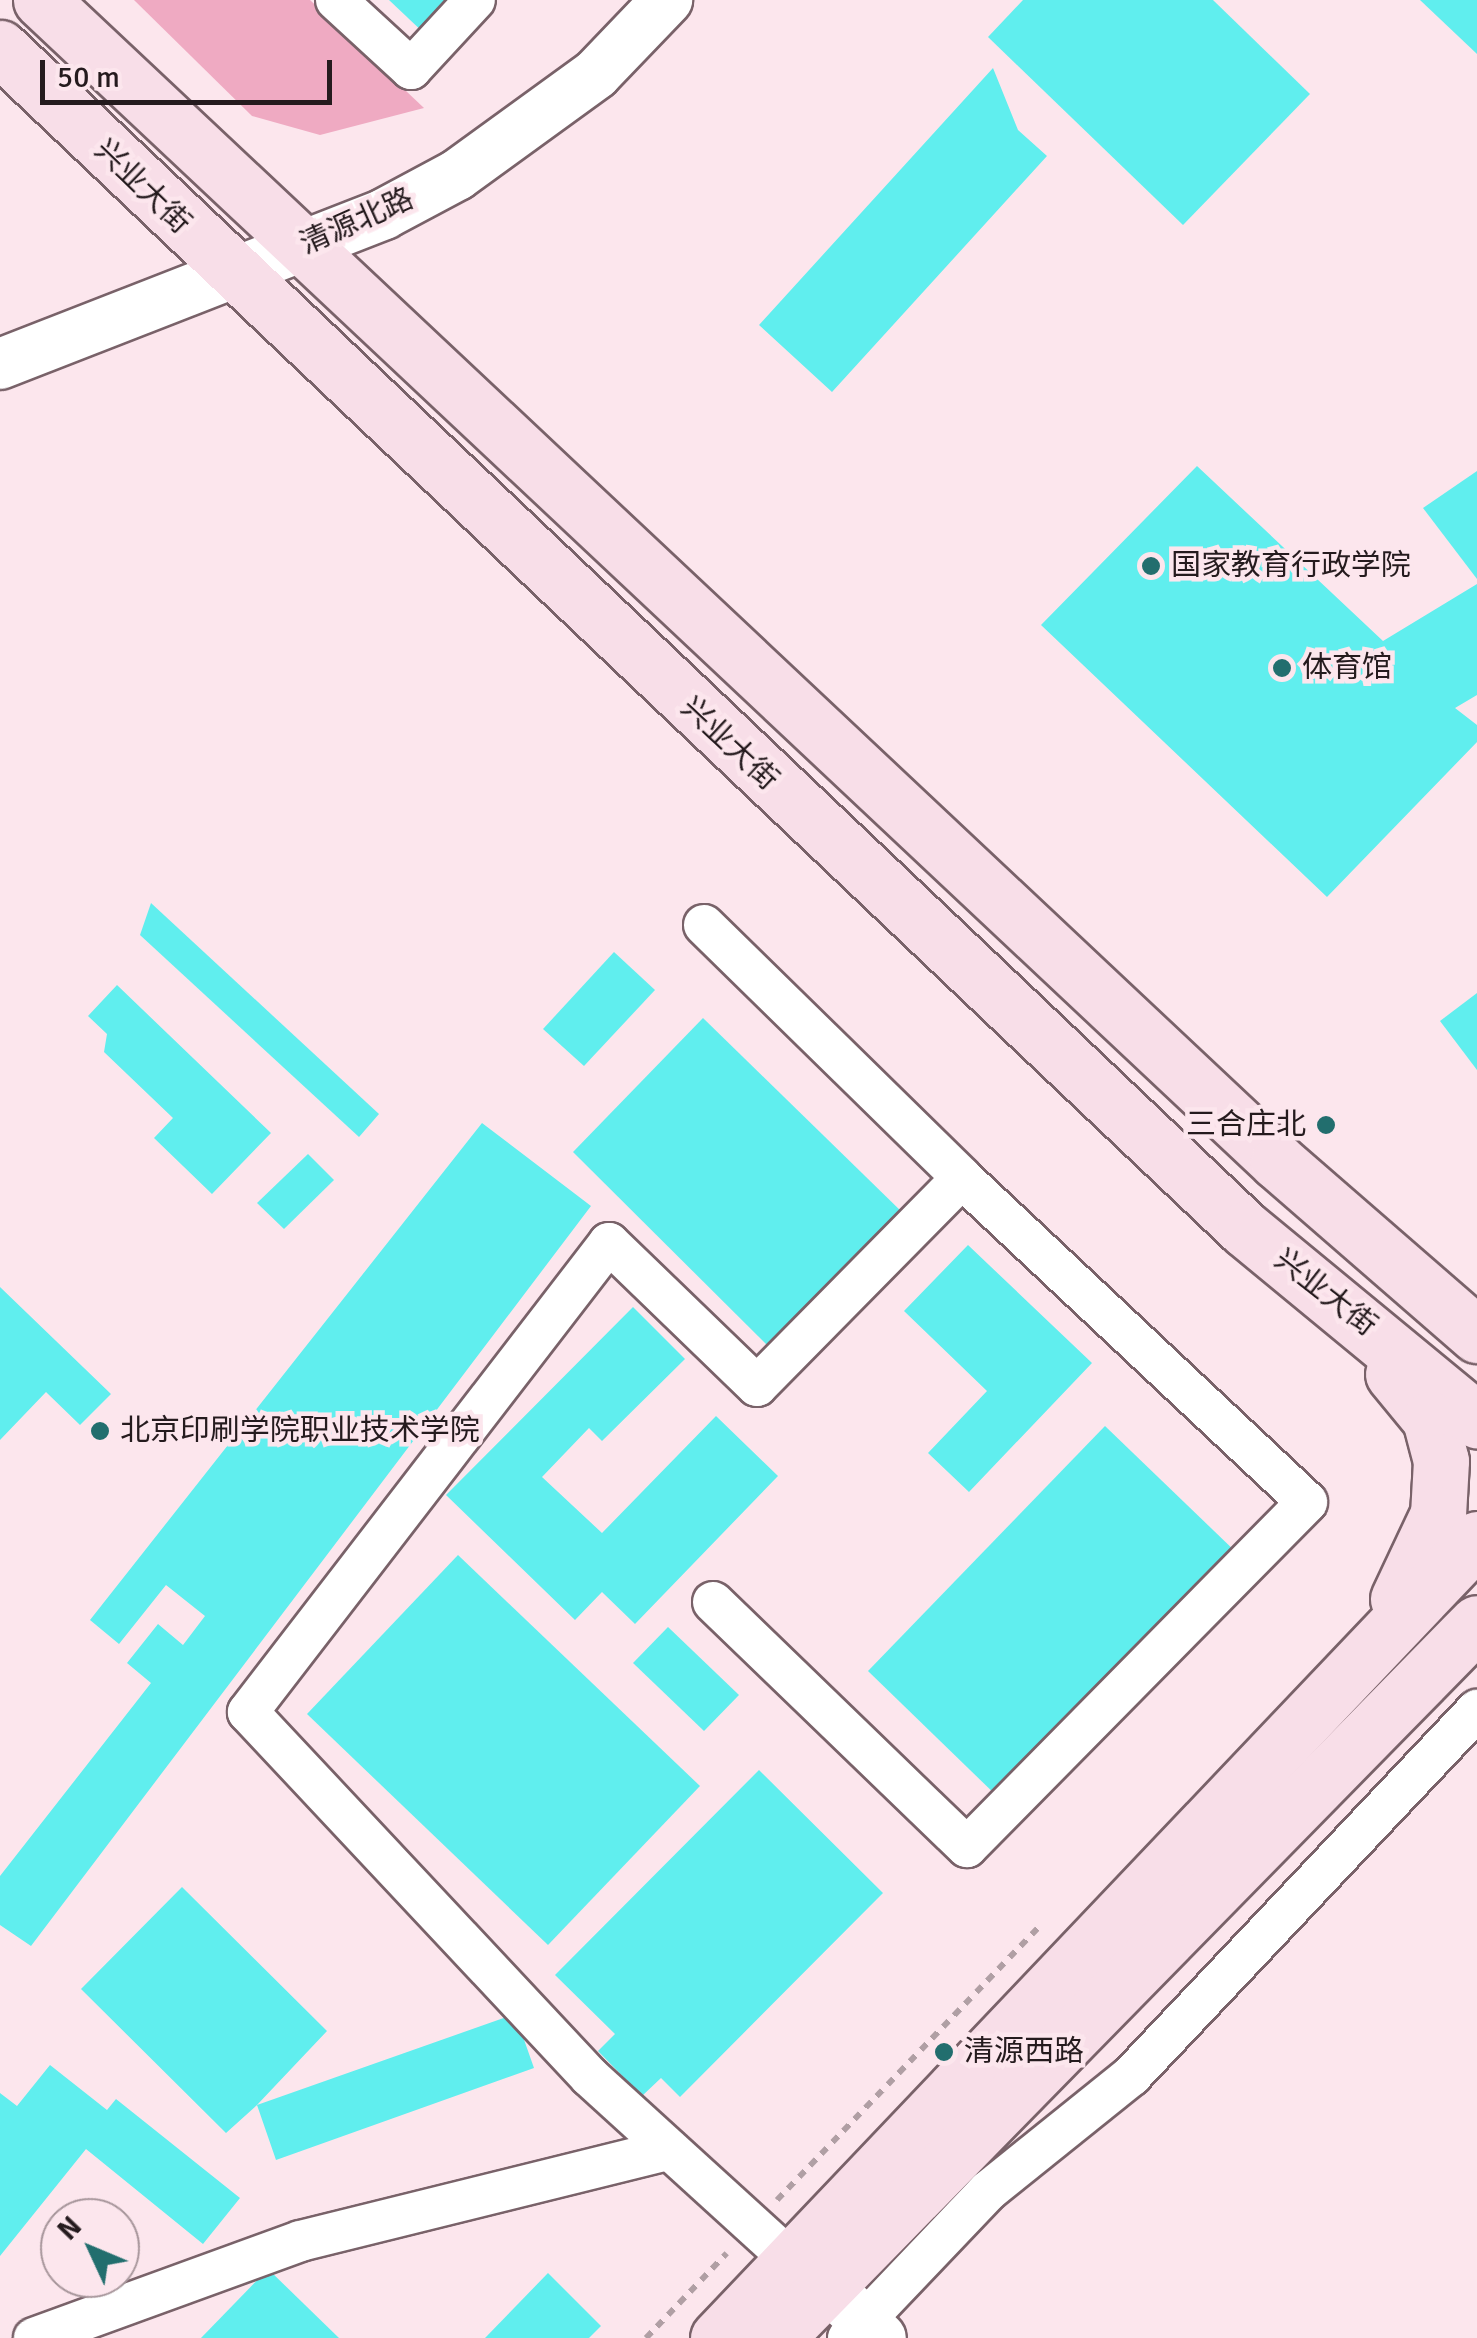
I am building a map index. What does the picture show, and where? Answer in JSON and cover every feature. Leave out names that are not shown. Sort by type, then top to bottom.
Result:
[{"type":"main road","points":[[41,0],[1278,1162],[1477,1335]]},
{"type":"main road","name":"兴业大街","points":[[0,48],[229,272],[1245,1229],[1477,1420]]},
{"type":"main road","points":[[1245,1229],[1430,1419],[1438,1514],[1361,1656]]},
{"type":"main road","points":[[718,2338],[842,2309],[1361,1656],[1477,1539]]},
{"type":"main road","points":[[776,2338],[842,2309],[1477,1623]]},
{"type":"street","points":[[336,0],[411,69],[475,0]]},
{"type":"street","name":"清源北路","points":[[0,364],[384,214],[531,128],[667,0]]},
{"type":"street","points":[[704,925],[962,1178],[1307,1502],[967,1847],[713,1602]]},
{"type":"street","points":[[962,1178],[757,1386],[609,1243],[248,1712],[590,2078],[842,2309],[1130,2076],[1477,1710]]},
{"type":"street","points":[[34,2338],[300,2240],[669,2150]]},
{"type":"shaded area","points":[[134,0],[310,0],[424,108],[320,135],[252,116]]},
{"type":"building","points":[[389,0],[458,0],[426,35]]},
{"type":"building","points":[[1023,0],[1213,0],[1310,94],[1183,225],[988,37]]},
{"type":"building","points":[[1420,0],[1477,0],[1477,54]]},
{"type":"building","points":[[993,68],[1018,130],[1047,156],[832,392],[759,325]]},
{"type":"building","name":"体育馆","points":[[1197,466],[1383,641],[1477,584],[1477,695],[1455,708],[1477,725],[1477,742],[1327,897],[1041,625]]},
{"type":"building","points":[[1477,471],[1477,579],[1423,508]]},
{"type":"building","points":[[151,903],[379,1114],[359,1137],[140,935]]},
{"type":"building","points":[[614,952],[655,990],[584,1066],[543,1029]]},
{"type":"building","points":[[117,985],[271,1133],[212,1194],[154,1138],[173,1118],[104,1052],[107,1034],[88,1016]]},
{"type":"building","points":[[1477,993],[1477,1070],[1440,1021]]},
{"type":"building","points":[[703,1018],[905,1215],[772,1350],[573,1152]]},
{"type":"building","points":[[482,1123],[591,1206],[31,1946],[0,1925],[0,1876],[151,1683],[127,1663],[158,1624],[183,1645],[205,1616],[166,1585],[119,1644],[90,1620]]},
{"type":"building","points":[[308,1154],[334,1180],[284,1229],[257,1203]]},
{"type":"building","points":[[968,1245],[1092,1363],[969,1492],[928,1453],[987,1391],[904,1311]]},
{"type":"building","points":[[0,1287],[111,1394],[80,1425],[46,1392],[0,1440]]},
{"type":"building","points":[[633,1307],[685,1359],[602,1441],[589,1428],[542,1477],[602,1533],[716,1416],[778,1476],[635,1624],[602,1592],[575,1620],[446,1495]]},
{"type":"building","points":[[1105,1426],[1239,1555],[1002,1801],[868,1671]]},
{"type":"building","points":[[458,1555],[700,1786],[548,1945],[307,1714]]},
{"type":"building","points":[[668,1627],[739,1695],[704,1731],[633,1663]]},
{"type":"building","points":[[759,1770],[883,1893],[680,2097],[661,2078],[642,2096],[598,2051],[615,2034],[555,1975]]},
{"type":"building","points":[[182,1887],[327,2031],[226,2133],[81,1989]]},
{"type":"building","points":[[515,2014],[534,2068],[276,2160],[257,2105]]},
{"type":"building","points":[[50,2065],[107,2110],[116,2099],[240,2198],[203,2244],[86,2149],[47,2198],[40,2198],[40,2206],[0,2256],[0,2093],[17,2106]]},
{"type":"building","points":[[268,2269],[339,2338],[201,2338]]},
{"type":"building","points":[[548,2273],[601,2326],[589,2338],[485,2338]]},
{"type":"place","name":"国家教育行政学院","points":[[1151,566]]},
{"type":"place","name":"体育馆","points":[[1282,668]]},
{"type":"place","name":"三合庄北","points":[[1326,1125]]},
{"type":"place","name":"北京印刷学院职业技术学院","points":[[100,1431]]},
{"type":"place","name":"清源西路","points":[[944,2052]]}]
